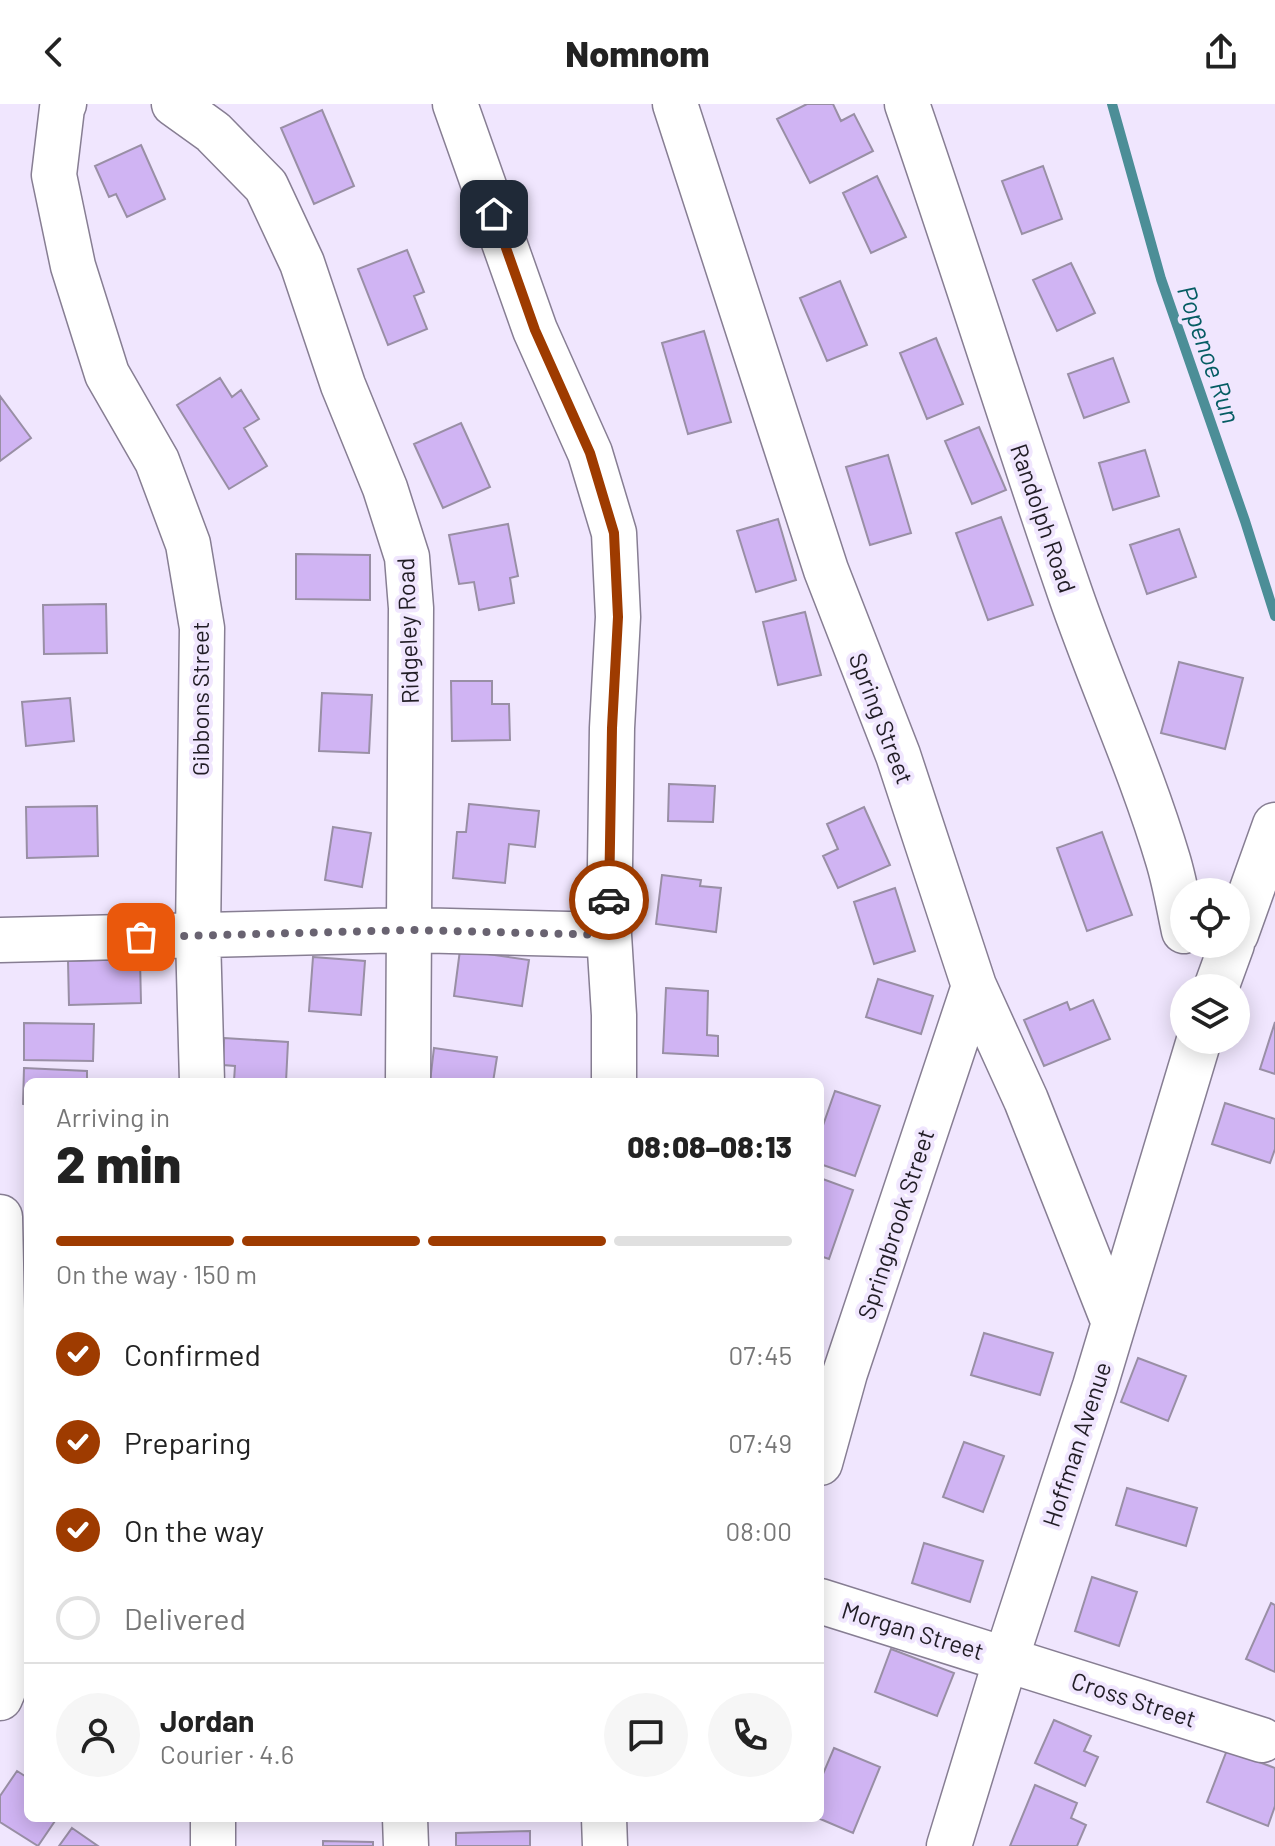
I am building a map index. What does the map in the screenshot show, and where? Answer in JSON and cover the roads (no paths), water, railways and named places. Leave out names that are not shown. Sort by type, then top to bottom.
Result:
[{"type":"street","name":"Gibbons Street","points":[[64,104],[54,175],[73,266],[107,374],[157,461],[188,544],[202,628],[198,936],[202,1078]]},
{"type":"street","name":"Ridgeley Road","points":[[174,104],[213,132],[266,186],[302,263],[343,385],[385,488],[407,557],[411,608],[408,1078]]},
{"type":"street","points":[[455,104],[535,330],[590,453],[614,533],[618,617],[612,728],[609,935],[614,1078]]},
{"type":"street","name":"Spring Street","points":[[675,104],[826,570],[898,755],[974,986],[1026,1100],[1114,1323]]},
{"type":"street","name":"Randolph Road","points":[[907,104],[1026,466],[1090,652],[1134,759],[1172,878]]},
{"type":"street","points":[[1250,895],[1275,825]]},
{"type":"street","points":[[0,940],[410,930],[609,935]]},
{"type":"street","name":"Springbrook Street","points":[[824,1449],[845,1373],[974,986]]},
{"type":"street","name":"Hoffman Avenue","points":[[949,1846],[1114,1323],[1195,1054]]},
{"type":"street","points":[[0,1217],[11,1480],[9,1633],[0,1698]]},
{"type":"street","name":"Morgan Street","points":[[824,1602],[1006,1659]]},
{"type":"street","name":"Cross Street","points":[[1006,1659],[1262,1740]]},
{"type":"street","points":[[213,1822],[213,1846]]},
{"type":"street","points":[[405,1822],[406,1846]]},
{"type":"street","points":[[604,1822],[605,1846]]},
{"type":"waterway","name":"Popenoe Run","points":[[1112,104],[1161,279],[1275,616]]}]
